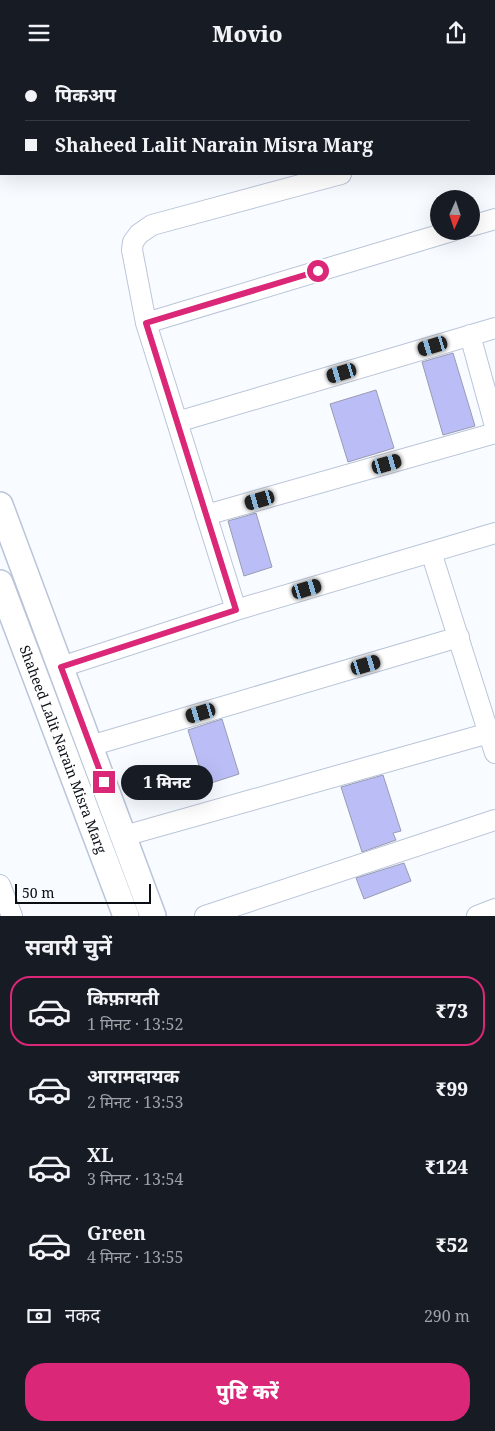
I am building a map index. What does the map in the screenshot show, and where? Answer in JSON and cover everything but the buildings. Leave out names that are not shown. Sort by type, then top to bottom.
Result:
[{"type":"street","points":[[236,610],[146,323],[132,250],[133,242],[139,234],[152,225],[337,175]]},
{"type":"street","points":[[480,223],[495,219]]},
{"type":"street","points":[[146,323],[430,238]]},
{"type":"street","points":[[177,422],[495,328]]},
{"type":"street","points":[[470,335],[495,426]]},
{"type":"street","points":[[206,515],[495,433]]},
{"type":"street","name":"Shaheed Lalit Narain Misra Marg","points":[[0,505],[7,543],[61,667],[153,916]]},
{"type":"street","points":[[61,667],[236,610],[495,533]]},
{"type":"street","points":[[431,552],[495,753]]},
{"type":"street","name":"Shaheed Lalit Narain Misra Marg","points":[[0,583],[126,916]]},
{"type":"street","points":[[90,746],[458,637]]},
{"type":"street","points":[[124,836],[489,733]]},
{"type":"street","points":[[205,916],[495,820]]},
{"type":"street","points":[[0,885],[12,916]]},
{"type":"street","points":[[477,916],[495,909]]},
{"type":"route","points":[[104,782],[61,667],[236,610],[146,323],[318,271]]}]
